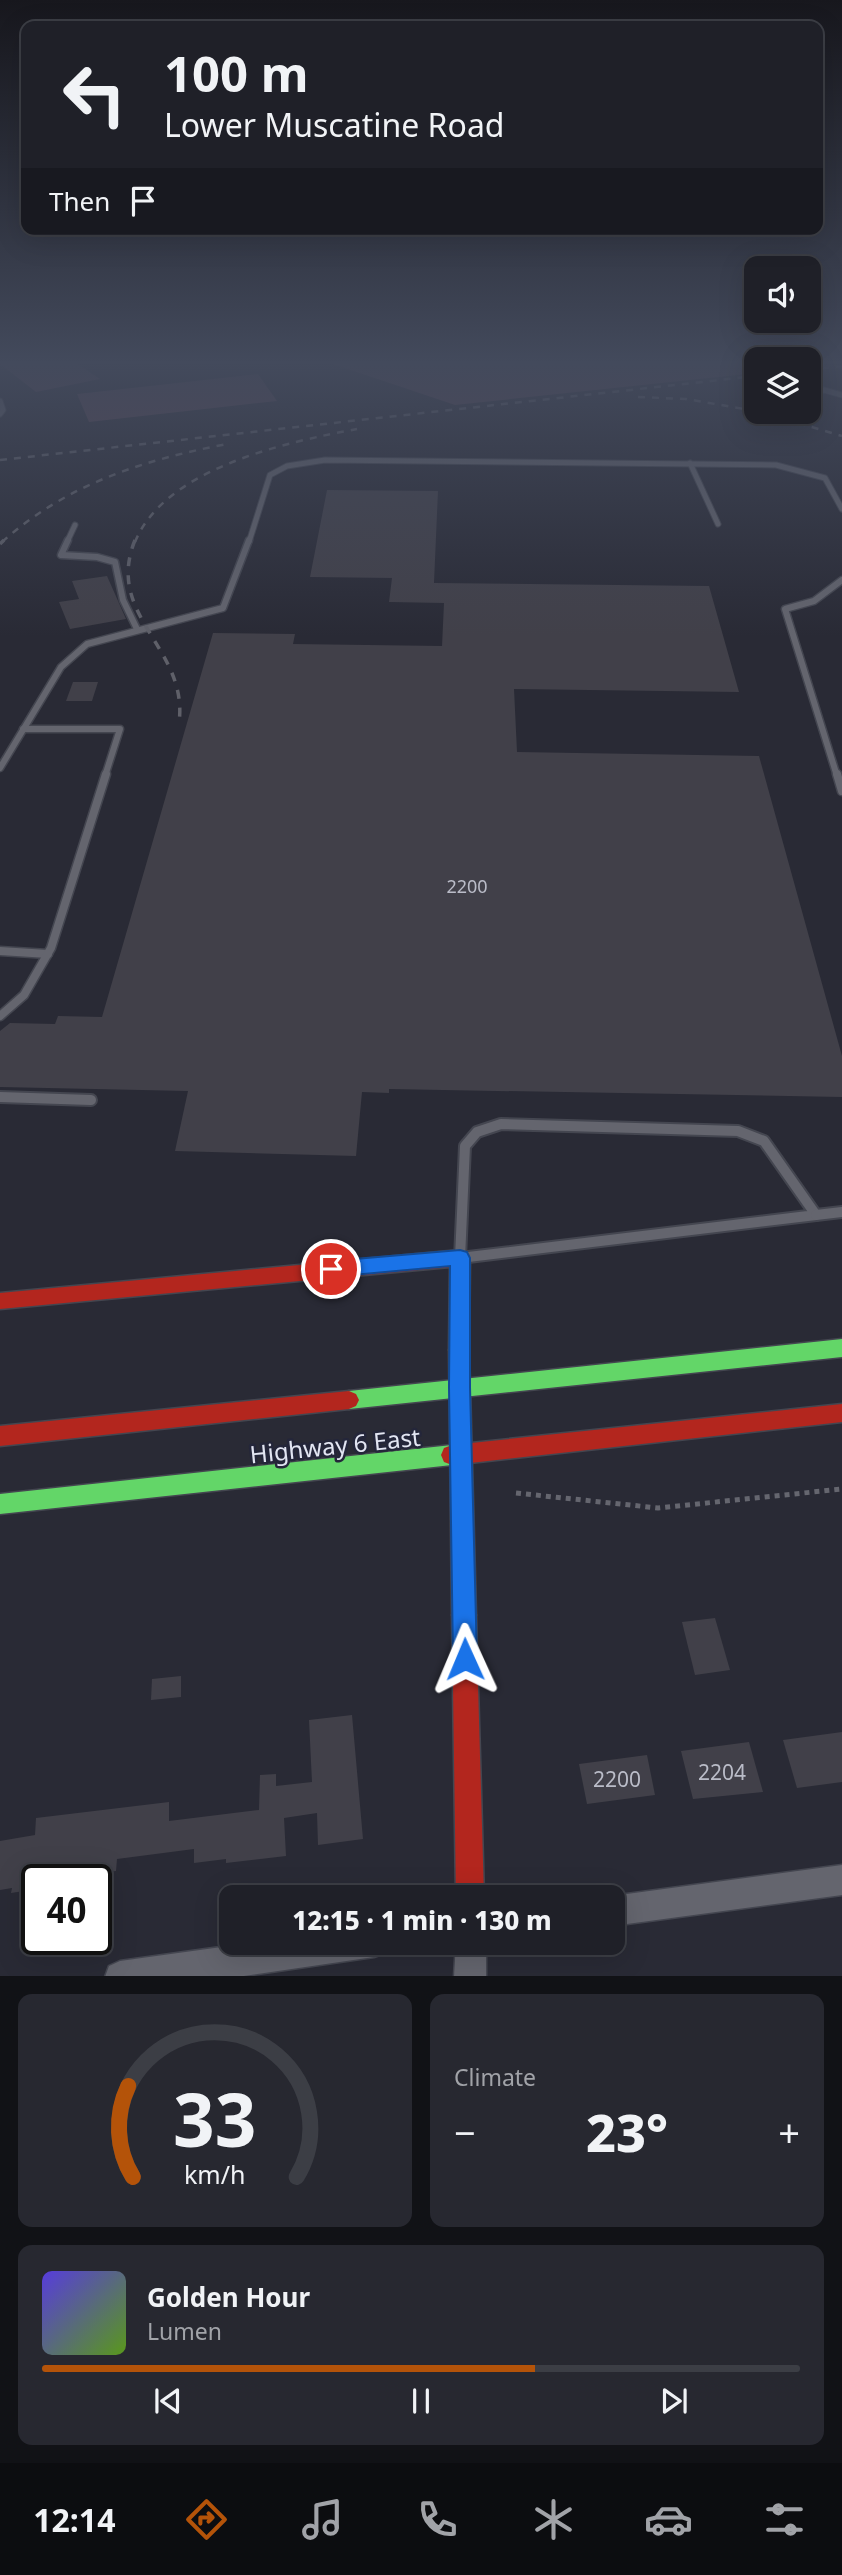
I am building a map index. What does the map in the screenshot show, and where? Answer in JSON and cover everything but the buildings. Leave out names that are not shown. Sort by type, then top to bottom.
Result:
[{"type":"main road","points":[[0,1301],[460,1258],[459,1387],[470,1885]]},
{"type":"main road","name":"Highway 6 East","points":[[0,1436],[842,1348]]},
{"type":"main road","name":"Highway 6 East","points":[[0,1504],[842,1413]]},
{"type":"street","points":[[625,1909],[842,1880]]},
{"type":"street","points":[[120,1976],[277,1955]]},
{"type":"street","points":[[470,1976],[471,1955]]},
{"type":"lane","points":[[1,763],[61,667],[87,644],[223,608],[257,520],[270,475],[287,466],[325,460],[776,465],[825,478],[842,509]]},
{"type":"lane","points":[[690,463],[718,524]]},
{"type":"lane","points":[[75,525],[61,555],[97,557],[115,562],[123,600],[137,629]]},
{"type":"lane","points":[[842,580],[814,601],[785,609],[842,790]]},
{"type":"lane","points":[[0,1016],[24,995],[48,954],[120,729],[23,729]]},
{"type":"lane","points":[[0,951],[48,954]]},
{"type":"lane","points":[[0,1097],[91,1100]]},
{"type":"lane","points":[[816,1216],[764,1141],[738,1131],[501,1124],[477,1132],[464,1146],[460,1258],[816,1216],[842,1212]]},
{"type":"path","points":[[516,1493],[658,1508],[842,1489]]},
{"type":"railway","points":[[0,460],[70,452]]},
{"type":"railway","points":[[2,542],[53,504],[80,490],[107,477],[188,452]]},
{"type":"railway","points":[[135,542],[150,516],[172,495],[200,477],[261,452]]},
{"type":"railway","points":[[135,540],[128,567],[130,590],[138,612],[172,673],[179,696],[179,723]]},
{"type":"traffic: fast","points":[[349,1400],[842,1348]]},
{"type":"traffic: fast","points":[[0,1504],[452,1455]]},
{"type":"traffic: slow","points":[[459,1350],[464,1615]]},
{"type":"traffic: jam","points":[[0,1301],[460,1258],[459,1350]]},
{"type":"traffic: jam","points":[[0,1436],[349,1400]]},
{"type":"traffic: jam","points":[[452,1455],[842,1413]]},
{"type":"traffic: jam","points":[[464,1615],[470,1885]]},
{"type":"route","points":[[331,1269],[460,1258],[459,1387],[465,1659]]}]
